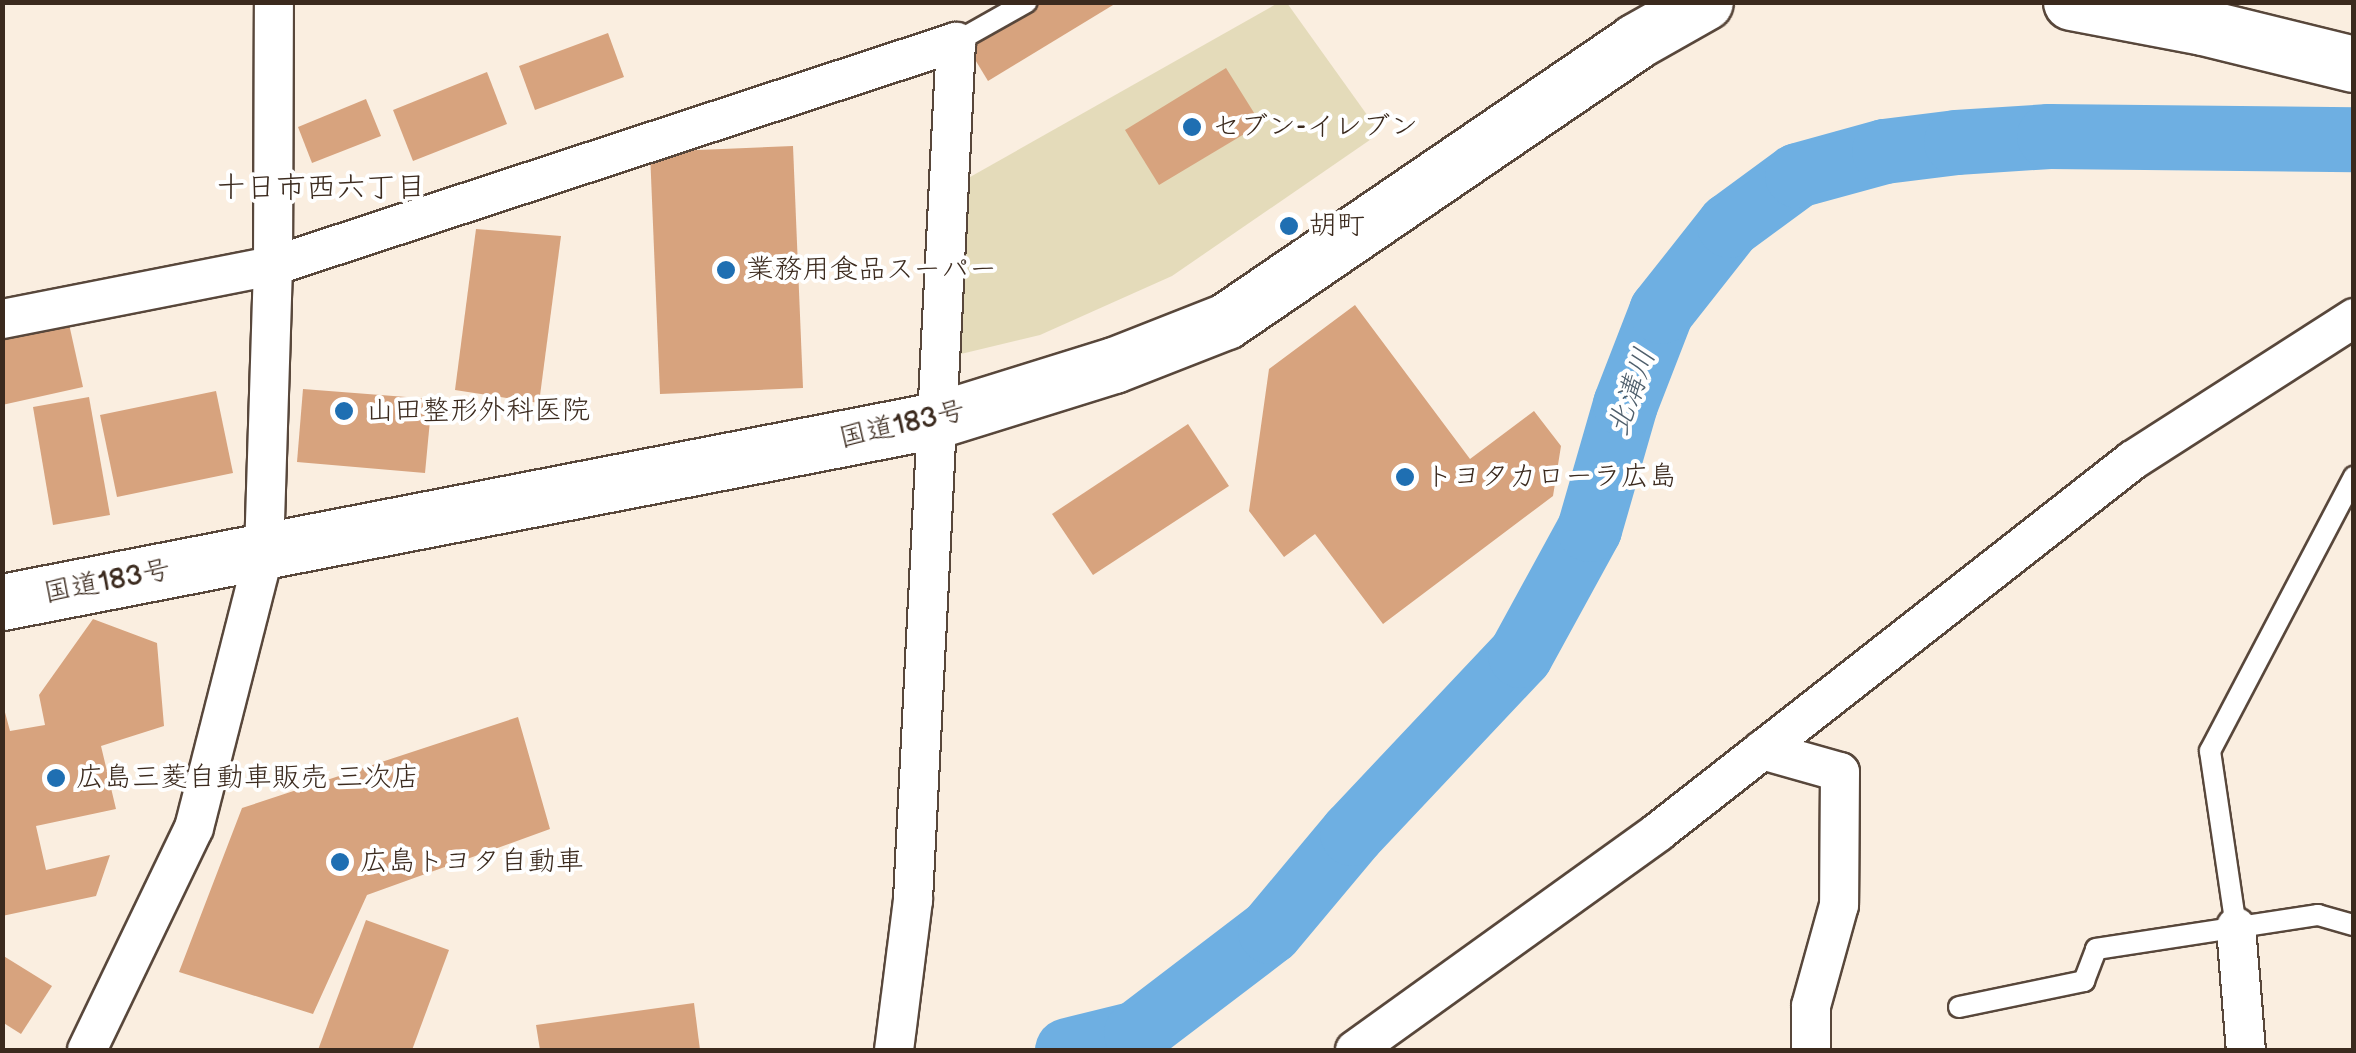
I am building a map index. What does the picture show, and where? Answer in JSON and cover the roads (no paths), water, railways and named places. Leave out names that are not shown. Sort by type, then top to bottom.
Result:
[{"type":"highway","name":"国道183号","points":[[2,602],[936,420],[1114,365],[1226,321],[1636,41],[1705,2]]},
{"type":"highway","points":[[2071,2],[2203,27],[2354,64]]},
{"type":"street","points":[[87,1050],[194,828],[264,553],[273,266],[274,2]]},
{"type":"street","points":[[2,319],[273,266],[956,42],[913,900],[894,1050]]},
{"type":"street","points":[[1354,1050],[1658,832],[2134,460],[2354,318]]},
{"type":"street","points":[[1762,750],[1840,772],[1840,904],[1811,1006],[1812,1050]]},
{"type":"street","points":[[2236,928],[2246,1050]]},
{"type":"lane","points":[[956,42],[1027,2]]},
{"type":"lane","points":[[2236,928],[2210,752],[2354,477]]},
{"type":"lane","points":[[1959,1006],[2084,982],[2096,949],[2318,915],[2354,925]]},
{"type":"waterway","name":"北溝川","points":[[1067,1050],[1136,1033],[1270,931],[1352,833],[1520,655],[1589,529],[1625,404],[1661,311],[1729,225],[1797,175],[1884,151],[1956,142],[2049,136],[2354,139]]},
{"type":"place","name":"セブン-イレブン","points":[[1192,127]]},
{"type":"place","name":"胡町","points":[[1289,226]]},
{"type":"place","name":"業務用食品スーパー","points":[[726,270]]},
{"type":"place","name":"山田整形外科医院","points":[[344,411]]},
{"type":"place","name":"トヨタカローラ広島","points":[[1405,477]]},
{"type":"place","name":"広島三菱自動車販売 三次店","points":[[56,778]]},
{"type":"place","name":"広島トヨタ自動車","points":[[340,862]]},
{"type":"district","name":"十日市西六丁目","points":[[321,188]]}]
